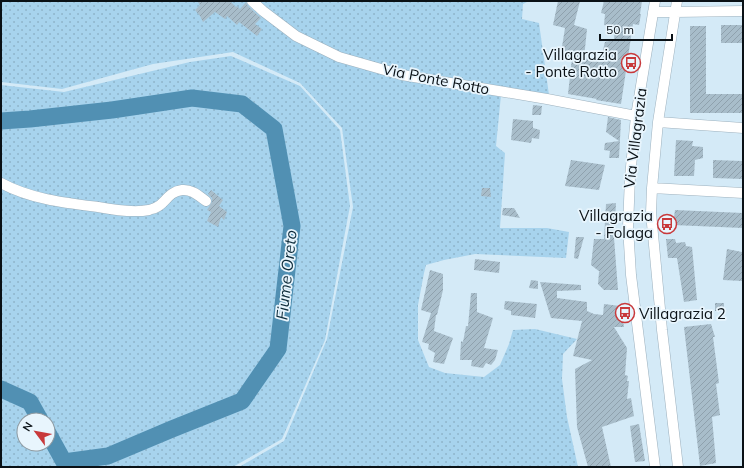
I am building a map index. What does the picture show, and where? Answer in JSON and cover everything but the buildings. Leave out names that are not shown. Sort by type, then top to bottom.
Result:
[{"type":"street","name":"Via Ponte Rotto","points":[[252,1],[296,36],[339,57],[402,76],[548,99],[636,116]]},
{"type":"street","name":"Via Villagrazia","points":[[655,1],[636,116],[630,177],[628,227],[631,275],[655,467]]},
{"type":"street","name":"Via Villagrazia","points":[[677,1],[658,122],[651,213],[658,291],[678,467]]},
{"type":"street","points":[[653,12],[743,11]]},
{"type":"street","points":[[658,122],[743,128]]},
{"type":"street","points":[[1,183],[31,195],[74,204],[139,212],[156,208],[170,194],[180,190],[194,192],[206,201]]},
{"type":"street","points":[[652,188],[743,193]]},
{"type":"shaded area","points":[[1,1],[529,1],[523,4],[522,19],[539,23],[549,95],[501,95],[496,146],[505,153],[500,228],[547,228],[569,232],[566,258],[475,254],[426,265],[418,305],[418,340],[429,367],[445,373],[484,377],[500,365],[513,330],[535,329],[577,339],[563,354],[562,379],[567,417],[578,467],[239,467],[284,441],[327,339],[353,207],[342,128],[300,83],[233,52],[153,64],[62,89],[1,82]]},
{"type":"shaded area","points":[[231,56],[300,86],[340,130],[350,206],[325,340],[282,439],[233,467],[1,467],[1,85],[64,92],[190,62]]},
{"type":"waterway","name":"Fiume Oreto","points":[[1,121],[112,110],[192,98],[242,104],[274,129],[292,226],[278,349],[242,401],[108,456],[64,462],[56,448]]},
{"type":"waterway","name":"Fiume Oreto","points":[[1,389],[30,402],[36,412]]},
{"type":"place","name":"Villagrazia - Ponte Rotto","points":[[631,63]]},
{"type":"place","name":"Villagrazia - Folaga","points":[[667,224]]},
{"type":"place","name":"Villagrazia 2","points":[[625,313]]}]
